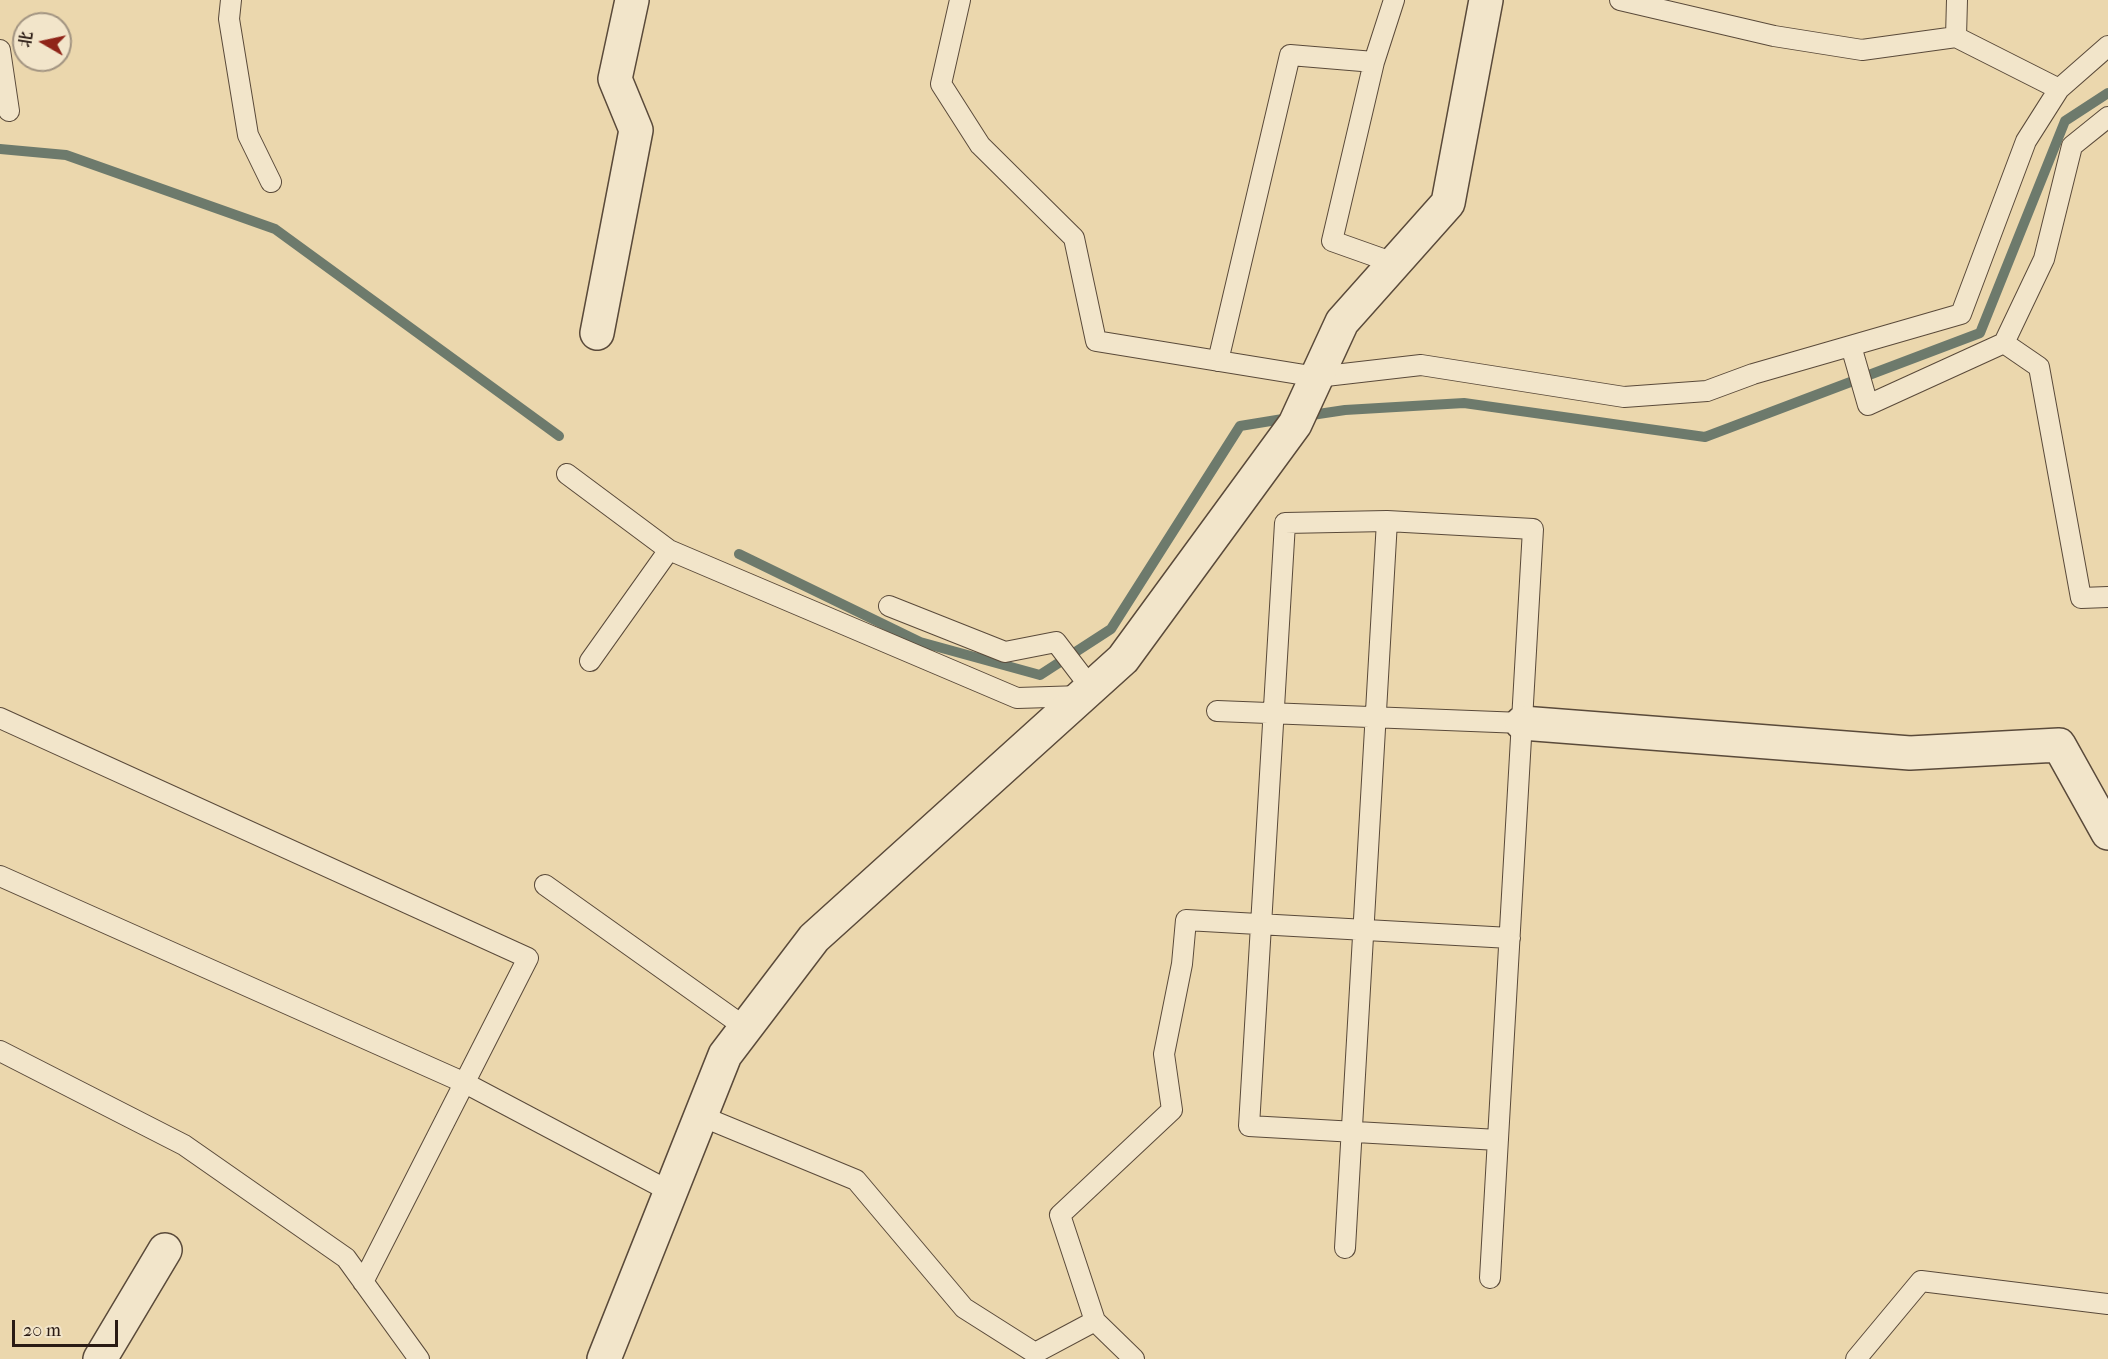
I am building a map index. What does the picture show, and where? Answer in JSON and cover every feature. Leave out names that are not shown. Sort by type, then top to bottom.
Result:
[{"type":"street","points":[[597,333],[636,130],[615,79],[632,0]]},
{"type":"street","points":[[604,1359],[726,1055],[814,938],[1123,658],[1295,424],[1342,322],[1448,203],[1486,0]]},
{"type":"street","points":[[1522,723],[1910,753],[2059,745],[2108,834]]},
{"type":"street","points":[[100,1359],[165,1250]]},
{"type":"lane","points":[[231,0],[229,19],[248,135],[271,182]]},
{"type":"lane","points":[[960,0],[941,84],[980,146],[1074,238],[1096,341],[1317,377],[1420,365],[1624,397],[1707,391],[1753,374],[1961,314],[2026,141],[2059,89],[2108,46]]},
{"type":"lane","points":[[1394,0],[1374,62],[1332,242],[1394,263]]},
{"type":"lane","points":[[1620,0],[1774,36],[1862,50],[1956,37],[2059,89]]},
{"type":"lane","points":[[1956,37],[1957,0]]},
{"type":"lane","points":[[0,50],[9,111]]},
{"type":"lane","points":[[1218,361],[1290,55],[1374,62]]},
{"type":"lane","points":[[1851,346],[1868,405],[2004,343],[2044,259],[2072,146],[2108,117]]},
{"type":"lane","points":[[2004,343],[2039,367],[2081,598],[2108,597]]},
{"type":"lane","points":[[567,474],[669,550],[1017,698],[1087,692],[1056,642],[1005,652],[889,606]]},
{"type":"lane","points":[[1345,1248],[1388,521]]},
{"type":"lane","points":[[1490,1278],[1510,939],[1533,529],[1388,521],[1285,523],[1249,1126],[1498,1140]]},
{"type":"lane","points":[[590,661],[669,550]]},
{"type":"lane","points":[[1217,711],[1522,723]]},
{"type":"lane","points":[[0,718],[528,958],[363,1282]]},
{"type":"lane","points":[[0,876],[465,1083],[671,1192]]},
{"type":"lane","points":[[545,885],[746,1028]]},
{"type":"lane","points":[[1134,1359],[1095,1321],[1060,1215],[1172,1110],[1164,1054],[1182,964],[1186,920],[1510,939]]},
{"type":"lane","points":[[0,1051],[184,1146],[346,1258],[419,1359]]},
{"type":"lane","points":[[701,1116],[856,1180],[964,1308],[1035,1353],[1095,1321]]},
{"type":"lane","points":[[1856,1359],[1921,1281],[2108,1304]]},
{"type":"waterway","points":[[1305,416],[1345,410],[1464,403],[1705,437],[1980,333],[2065,121],[2108,93]]},
{"type":"waterway","points":[[0,149],[66,155],[275,229],[559,436]]},
{"type":"waterway","points":[[739,554],[920,642],[1040,675],[1111,629],[1240,426],[1289,418]]}]
